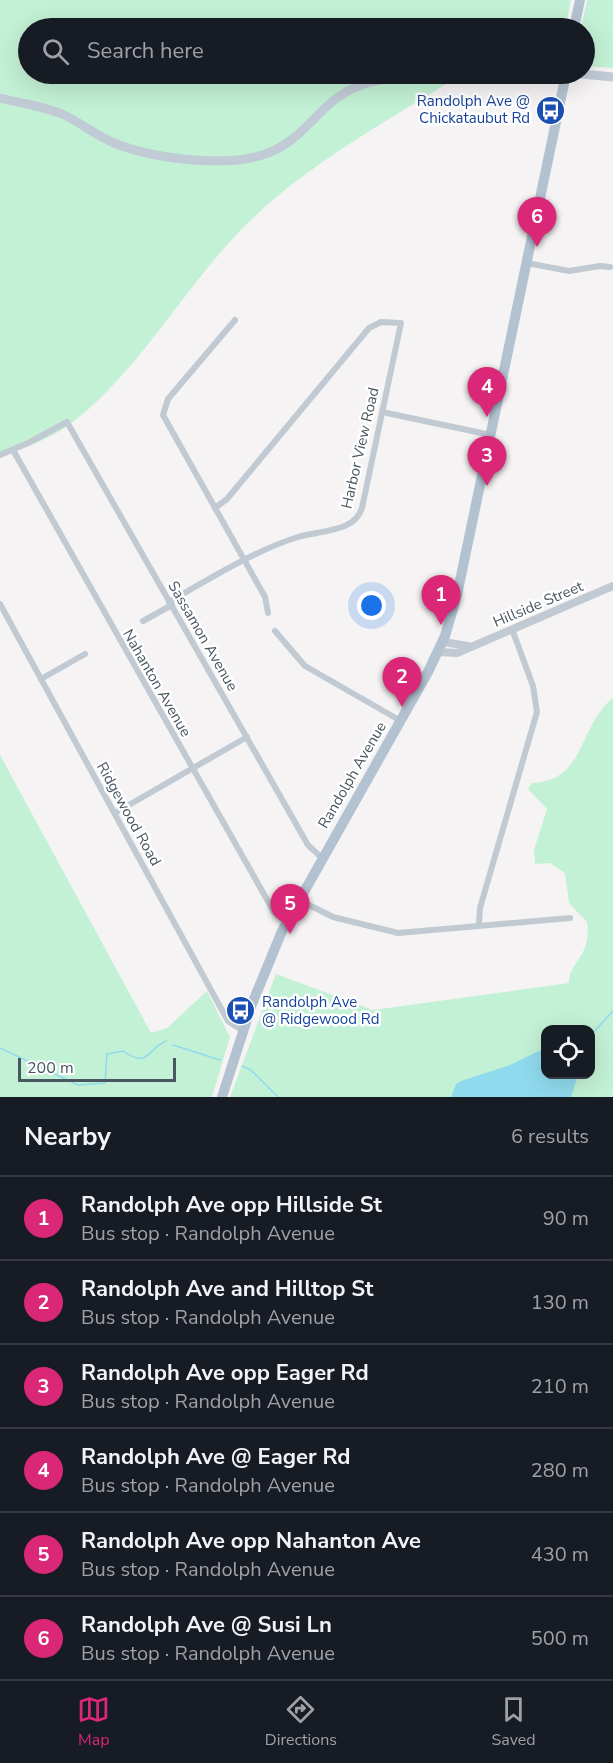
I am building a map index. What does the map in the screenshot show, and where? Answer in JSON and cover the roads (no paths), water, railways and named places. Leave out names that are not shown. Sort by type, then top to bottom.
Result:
[{"type":"main road","points":[[576,18],[580,0]]},
{"type":"main road","points":[[595,75],[613,77]]},
{"type":"main road","points":[[0,98],[60,113],[107,139],[130,148],[198,160],[227,162],[257,157],[283,146],[300,134],[336,99],[362,84]]},
{"type":"main road","name":"Randolph Avenue","points":[[222,1097],[262,977],[287,922],[441,647],[457,595],[564,84]]},
{"type":"street","points":[[527,263],[569,272],[600,266],[610,267]]},
{"type":"street","points":[[235,320],[168,399],[163,412],[167,426],[265,597],[268,613]]},
{"type":"street","name":"Harbor View Road","points":[[142,621],[245,561],[282,543],[345,526],[356,519],[362,508],[401,323],[381,322],[369,328],[227,499],[215,508]]},
{"type":"street","points":[[382,412],[491,435]]},
{"type":"street","name":"Sassamon Avenue","points":[[13,450],[67,422],[310,848],[322,858]]},
{"type":"street","points":[[0,454],[13,450]]},
{"type":"street","name":"Nahanton Avenue","points":[[13,450],[274,912],[287,922]]},
{"type":"street","name":"Hillside Street","points":[[441,647],[474,645],[613,586]]},
{"type":"street","name":"Ridgewood Road","points":[[0,604],[228,1021],[243,1031]]},
{"type":"street","points":[[479,925],[480,908],[536,717],[535,694],[512,629]]},
{"type":"street","points":[[275,631],[305,666],[401,721]]},
{"type":"street","points":[[41,679],[85,654]]},
{"type":"street","points":[[115,813],[247,737]]},
{"type":"street","points":[[298,900],[341,919],[398,933],[570,918]]},
{"type":"water","points":[[541,1050],[541,1079],[577,1079],[571,1097],[451,1097],[456,1084],[461,1081],[510,1065]]},
{"type":"waterway","points":[[595,1031],[613,1011]]},
{"type":"waterway","points":[[0,1048],[78,1085],[105,1083],[107,1054],[123,1051],[143,1058],[166,1041]]},
{"type":"waterway","points":[[173,1045],[220,1060]]},
{"type":"waterway","points":[[242,1066],[251,1070],[278,1097]]},
{"type":"place","name":"Randolph Ave @ Chickataubut Rd","points":[[551,110]]},
{"type":"place","name":"Randolph Ave @ Susi Ln","points":[[537,247]]},
{"type":"place","name":"Randolph Ave @ Eager Rd","points":[[487,417]]},
{"type":"place","name":"Randolph Ave opp Eager Rd","points":[[487,486]]},
{"type":"place","name":"Randolph Ave opp Hillside St","points":[[441,625]]},
{"type":"place","name":"Randolph Ave and Hilltop St","points":[[402,707]]},
{"type":"place","name":"Randolph Ave opp Nahanton Ave","points":[[290,934]]},
{"type":"place","name":"Randolph Ave @ Ridgewood Rd","points":[[241,1011]]}]
